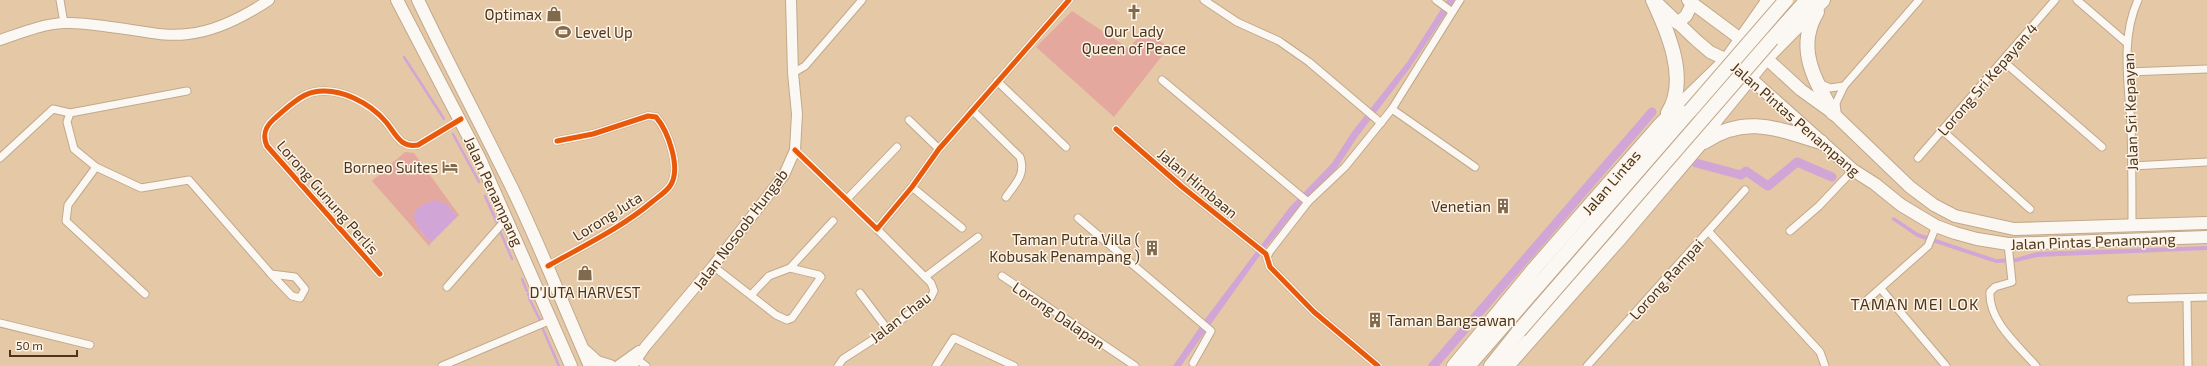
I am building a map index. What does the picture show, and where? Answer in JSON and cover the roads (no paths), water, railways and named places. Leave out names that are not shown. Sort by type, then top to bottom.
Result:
[{"type":"highway","points":[[1654,0],[1670,42],[1676,73],[1676,95],[1671,108],[1660,125]]},
{"type":"highway","name":"Jalan Lintas","points":[[1468,366],[1690,111],[1731,60],[1786,0]]},
{"type":"highway","points":[[1749,74],[1772,39],[1807,0]]},
{"type":"highway","points":[[1824,0],[1814,16],[1808,36],[1807,49],[1811,73],[1837,116]]},
{"type":"highway","name":"Jalan Lintas","points":[[1491,366],[1519,331],[1749,74],[1824,0]]},
{"type":"highway","points":[[1768,1],[1758,25],[1761,37],[1765,40],[1775,40],[1790,35]]},
{"type":"highway","name":"Jalan Lintas","points":[[1454,366],[1534,268],[1660,125],[1690,95],[1731,60],[1768,1]]},
{"type":"highway","name":"Jalan Lintas","points":[[1507,366],[1619,239],[1698,146],[1749,74]]},
{"type":"highway","points":[[1690,95],[1703,85],[1716,83],[1719,85],[1723,98],[1717,118]]},
{"type":"highway","points":[[1698,146],[1719,132],[1760,126],[1822,142]]},
{"type":"main road","name":"Jalan Penampang","points":[[397,0],[436,78],[460,119],[507,218],[571,366]]},
{"type":"main road","name":"Jalan Penampang","points":[[418,0],[450,67],[512,187],[548,266],[590,366]]},
{"type":"main road","name":"Jalan Nosoob Hungab","points":[[634,363],[645,346],[713,266],[784,175],[795,150],[797,114],[793,72],[791,0]]},
{"type":"main road","name":"Jalan Pintas Penampang","points":[[1654,0],[1677,23],[1710,52],[1731,60],[1749,74],[1787,114],[1822,142],[1853,170],[1875,184],[1901,205],[1936,226],[1977,239],[2008,244],[2207,237]]},
{"type":"main road","points":[[0,40],[32,28],[64,23],[88,24],[165,34],[189,34],[221,26],[263,2]]},
{"type":"main road","points":[[1677,23],[1686,16],[1690,2]]},
{"type":"main road","name":"Jalan Pintas Penampang","points":[[1690,2],[1766,58],[1801,90],[1837,116],[1910,187],[1934,205],[1955,216],[2014,229],[2207,222]]},
{"type":"main road","name":"Jalan Nosoob Hungab","points":[[618,366],[645,346]]},
{"type":"main road","points":[[582,348],[597,362],[610,366]]},
{"type":"street","points":[[60,0],[64,23]]},
{"type":"street","points":[[793,72],[805,66],[862,0]]},
{"type":"street","points":[[877,229],[912,187],[939,149],[1069,0]]},
{"type":"street","points":[[1204,0],[1236,22],[1279,41],[1309,62],[1381,123]]},
{"type":"street","points":[[1378,366],[1314,312],[1270,267],[1267,256],[1308,202],[1345,167],[1392,109],[1450,10],[1460,0]]},
{"type":"street","points":[[1837,116],[1836,105],[1844,86],[1919,0]]},
{"type":"street","name":"Lorong Sri Kepayan 4","points":[[1918,158],[2055,0]]},
{"type":"street","points":[[2077,0],[2127,43]]},
{"type":"street","name":"Jalan Sri Kepayan","points":[[2132,225],[2132,166],[2127,43],[2130,19],[2138,0]]},
{"type":"street","points":[[1440,2],[1450,10]]},
{"type":"street","points":[[2003,60],[2102,147]]},
{"type":"street","points":[[2128,72],[2207,69]]},
{"type":"street","points":[[1811,73],[1823,86],[1830,88],[1844,86]]},
{"type":"street","points":[[1162,80],[1290,189],[1308,202]]},
{"type":"street","points":[[998,81],[1066,147]]},
{"type":"street","points":[[0,158],[53,108],[70,113],[186,91]]},
{"type":"street","name":"Lorong Gunung Perlis","points":[[380,274],[267,146],[264,134],[266,128],[278,116],[314,92],[346,95],[355,99],[385,121],[403,144],[411,146],[418,145],[460,119]]},
{"type":"street","points":[[1392,109],[1475,167]]},
{"type":"street","points":[[972,110],[1020,156],[1023,165],[1022,174],[1006,197]]},
{"type":"street","points":[[70,113],[67,122],[74,148],[96,167],[141,188],[189,180],[271,274],[292,296],[300,298],[304,295],[305,289],[295,277],[271,274]]},
{"type":"street","name":"Lorong Juta","points":[[548,266],[634,217],[663,194],[670,186],[674,177],[671,149],[665,130],[656,117],[648,116],[593,134],[557,141]]},
{"type":"street","points":[[909,120],[939,149]]},
{"type":"street","name":"Jalan Himbaan","points":[[1116,129],[1252,245],[1267,256]]},
{"type":"street","points":[[1942,131],[2030,209]]},
{"type":"street","points":[[847,199],[897,147]]},
{"type":"street","name":"Jalan Chau","points":[[795,150],[847,199],[931,283],[934,291],[931,297],[888,330],[843,358],[838,366]]},
{"type":"street","points":[[2132,166],[2207,162]]},
{"type":"street","points":[[96,167],[68,205],[66,221],[144,294]]},
{"type":"street","points":[[1790,231],[1819,206],[1853,170]]},
{"type":"street","points":[[912,187],[962,228]]},
{"type":"street","name":"Lorong Rampai","points":[[1587,366],[1709,232],[1745,190]]},
{"type":"street","points":[[447,287],[507,218]]},
{"type":"street","points":[[1078,218],[1193,314],[1211,331],[1193,365]]},
{"type":"street","points":[[751,295],[769,276],[790,268],[833,221]]},
{"type":"street","points":[[1858,308],[1881,289],[1929,244],[1936,226]]},
{"type":"street","points":[[1709,232],[1820,352],[1825,366]]},
{"type":"street","points":[[925,277],[978,237]]},
{"type":"street","points":[[2008,244],[2012,282],[1994,286],[1990,292],[1991,306],[2001,324],[2036,366]]},
{"type":"street","points":[[713,266],[783,320],[792,318],[820,277],[819,275],[790,268]]},
{"type":"street","name":"Lorong Dalapan","points":[[1002,276],[1135,366]]},
{"type":"street","points":[[1881,289],[1946,366]]},
{"type":"street","points":[[860,294],[888,330]]},
{"type":"street","points":[[2131,299],[2207,297]]},
{"type":"street","points":[[2187,298],[2188,366]]},
{"type":"street","points":[[442,366],[551,320]]},
{"type":"street","points":[[0,323],[90,345]]},
{"type":"street","points":[[936,366],[954,338],[1014,366]]},
{"type":"street","points":[[634,363],[646,366]]},
{"type":"waterway","points":[[404,57],[444,119]]},
{"type":"waterway","points":[[1433,366],[1652,112]]},
{"type":"waterway","points":[[453,134],[479,182]]},
{"type":"waterway","points":[[1696,163],[1741,175],[1746,171],[1768,186],[1797,162],[1832,177]]},
{"type":"waterway","points":[[485,196],[498,225]]},
{"type":"waterway","points":[[500,231],[512,259]]},
{"type":"waterway","points":[[522,279],[527,291]]},
{"type":"waterway","points":[[529,298],[540,320]]},
{"type":"waterway","points":[[542,327],[559,366]]},
{"type":"place","name":"Our Lady Queen of Peace","points":[[1134,12]]},
{"type":"place","name":"Optimax","points":[[554,14]]},
{"type":"place","name":"Level Up","points":[[563,32]]},
{"type":"place","name":"Borneo Suites","points":[[450,167]]},
{"type":"place","name":"Venetian","points":[[1503,206]]},
{"type":"place","name":"Taman Putra Villa ( Kobusak Penampang )","points":[[1152,248]]},
{"type":"place","name":"D'JUTA HARVEST","points":[[585,273]]},
{"type":"place","name":"Taman Bangsawan","points":[[1375,320]]},
{"type":"district","name":"TAMAN MEI LOK","points":[[1915,303]]}]
